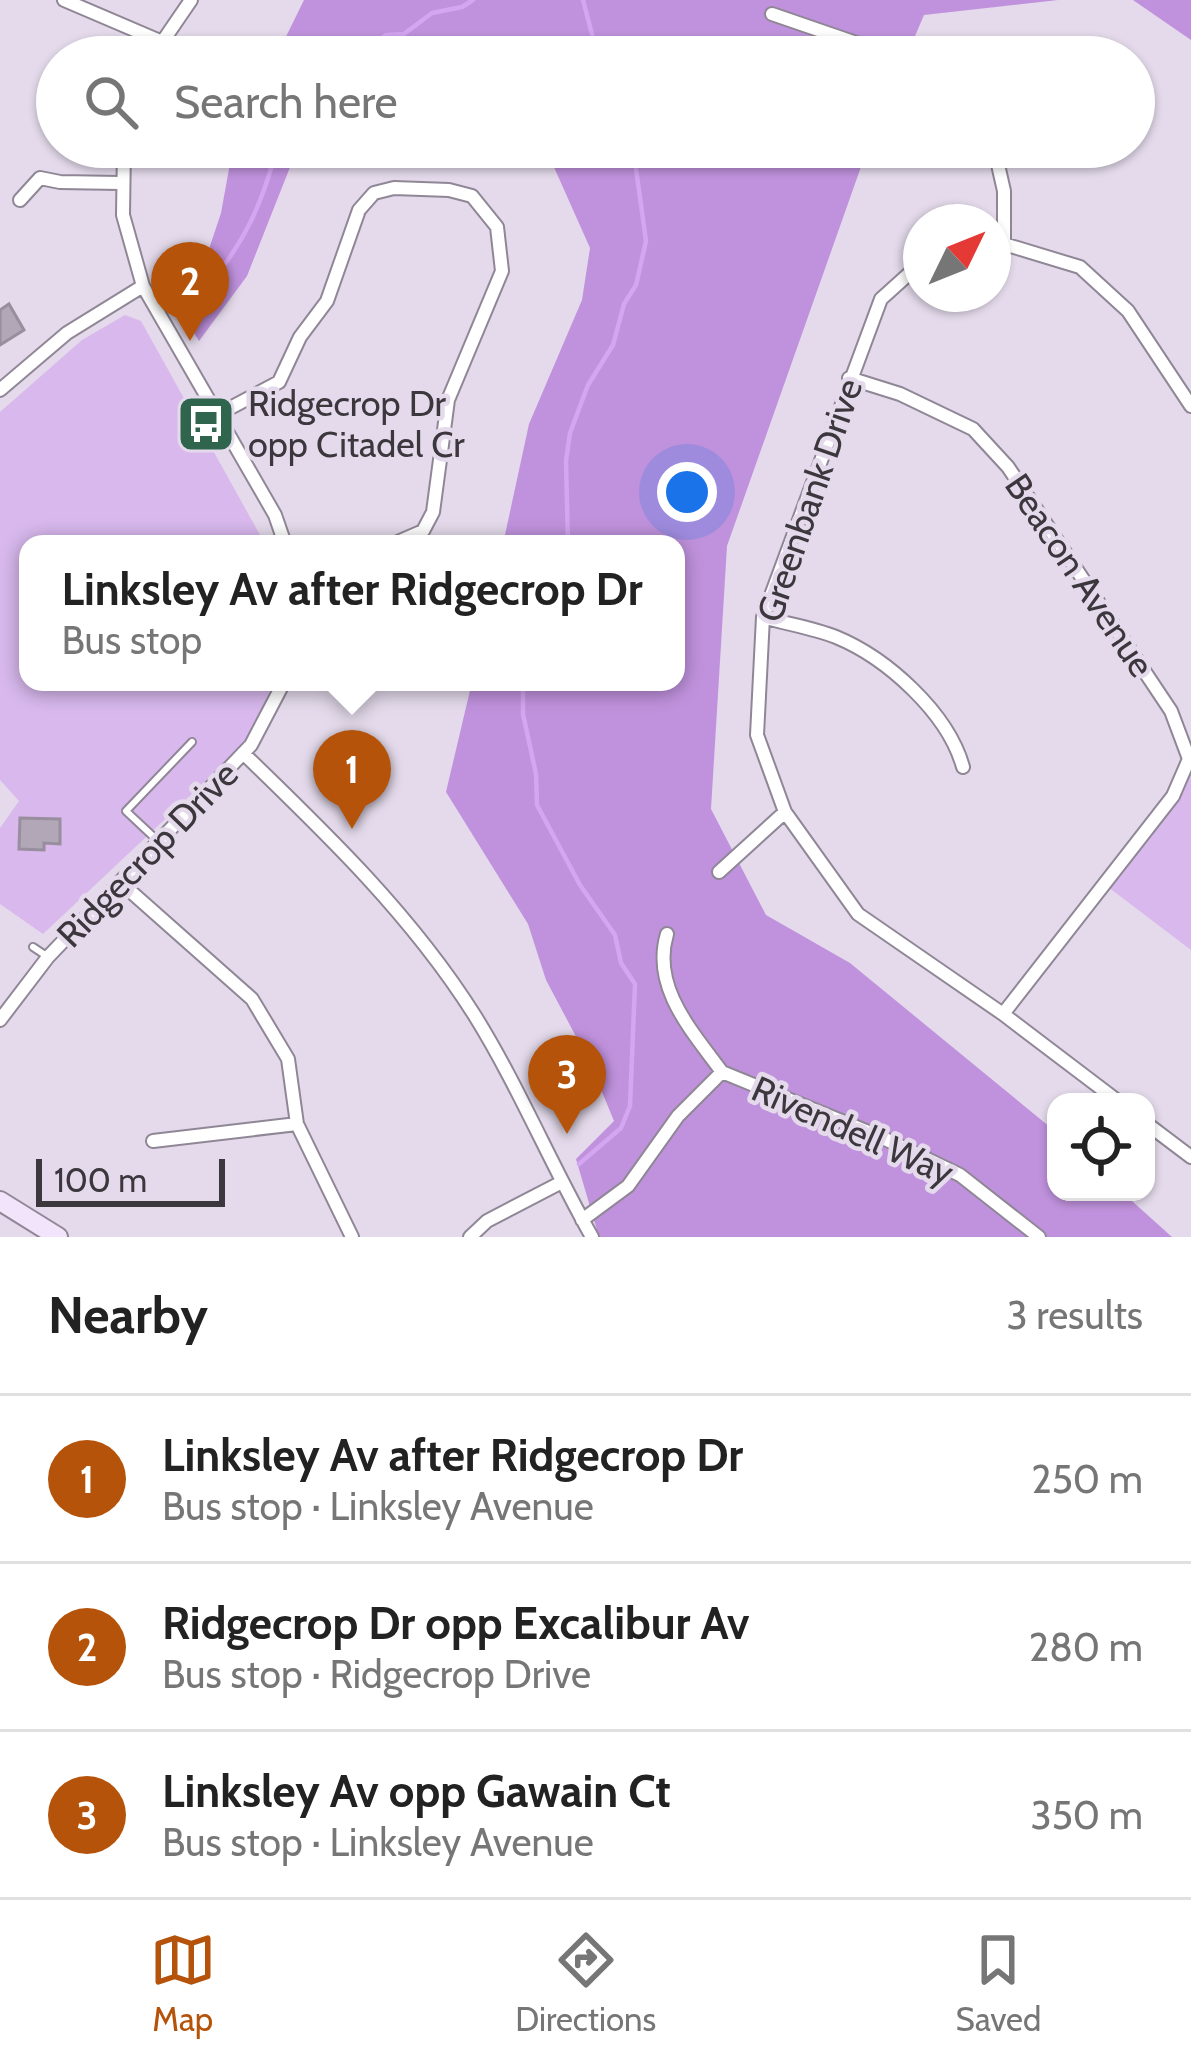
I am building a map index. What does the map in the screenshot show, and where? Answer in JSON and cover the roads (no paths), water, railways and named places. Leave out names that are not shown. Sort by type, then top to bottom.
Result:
[{"type":"main road","points":[[0,1201],[58,1237]]},
{"type":"street","points":[[64,0],[148,36]]},
{"type":"street","points":[[164,36],[191,0]]},
{"type":"street","points":[[772,14],[836,36]]},
{"type":"street","points":[[122,168],[123,215],[143,286],[275,515],[282,535]]},
{"type":"street","points":[[999,168],[1003,204]]},
{"type":"street","points":[[20,200],[40,178],[120,183]]},
{"type":"street","points":[[217,415],[279,382],[300,337],[327,301],[359,210],[374,194],[394,188],[472,196],[497,227],[502,271],[448,400],[433,512],[423,531],[414,535]]},
{"type":"street","points":[[1011,247],[1080,267],[1128,311],[1191,406]]},
{"type":"street","name":"Greenbank Drive","points":[[903,279],[880,299],[763,617],[757,735],[785,812],[858,914],[1107,1093]]},
{"type":"street","points":[[0,390],[67,333],[143,286]]},
{"type":"street","name":"Beacon Avenue","points":[[849,378],[900,394],[973,429],[1008,467],[1172,711],[1189,759],[1173,796],[1003,1014]]},
{"type":"street","points":[[763,617],[838,638],[906,681],[956,742],[963,767]]},
{"type":"street","name":"Ridgecrop Drive","points":[[0,1021],[49,957],[243,753],[260,732],[280,691]]},
{"type":"street","points":[[243,753],[367,875],[416,933],[476,1018],[592,1237]]},
{"type":"street","points":[[719,872],[785,812]]},
{"type":"street","points":[[120,882],[252,999],[288,1059],[297,1124],[352,1237]]},
{"type":"street","points":[[582,1220],[628,1186],[678,1116],[722,1072],[684,1020],[667,986],[660,957],[667,934]]},
{"type":"street","name":"Rivendell Way","points":[[722,1072],[960,1175],[1039,1237]]},
{"type":"street","points":[[153,1141],[297,1124]]},
{"type":"street","points":[[1155,1130],[1191,1157]]},
{"type":"street","points":[[470,1237],[487,1221],[562,1183]]},
{"type":"lane","points":[[159,843],[127,811],[192,742]]},
{"type":"lane","points":[[33,947],[49,957]]},
{"type":"waterway","points":[[385,36],[404,34],[432,13],[473,0]]},
{"type":"waterway","points":[[583,0],[592,36]]},
{"type":"waterway","points":[[205,290],[250,223],[271,168]]},
{"type":"waterway","points":[[568,535],[570,433],[588,385],[613,345],[624,304],[636,285],[646,241],[636,168]]},
{"type":"waterway","points":[[523,691],[537,805],[580,885],[615,935],[621,963],[635,984],[630,1106],[621,1128],[579,1164]]},
{"type":"place","name":"Ridgecrop Dr opp Excalibur Av","points":[[190,341]]},
{"type":"place","name":"Ridgecrop Dr opp Citadel Cr","points":[[206,424]]},
{"type":"place","name":"Linksley Av after Ridgecrop Dr","points":[[352,829]]},
{"type":"place","name":"Linksley Av opp Gawain Ct","points":[[567,1134]]}]
